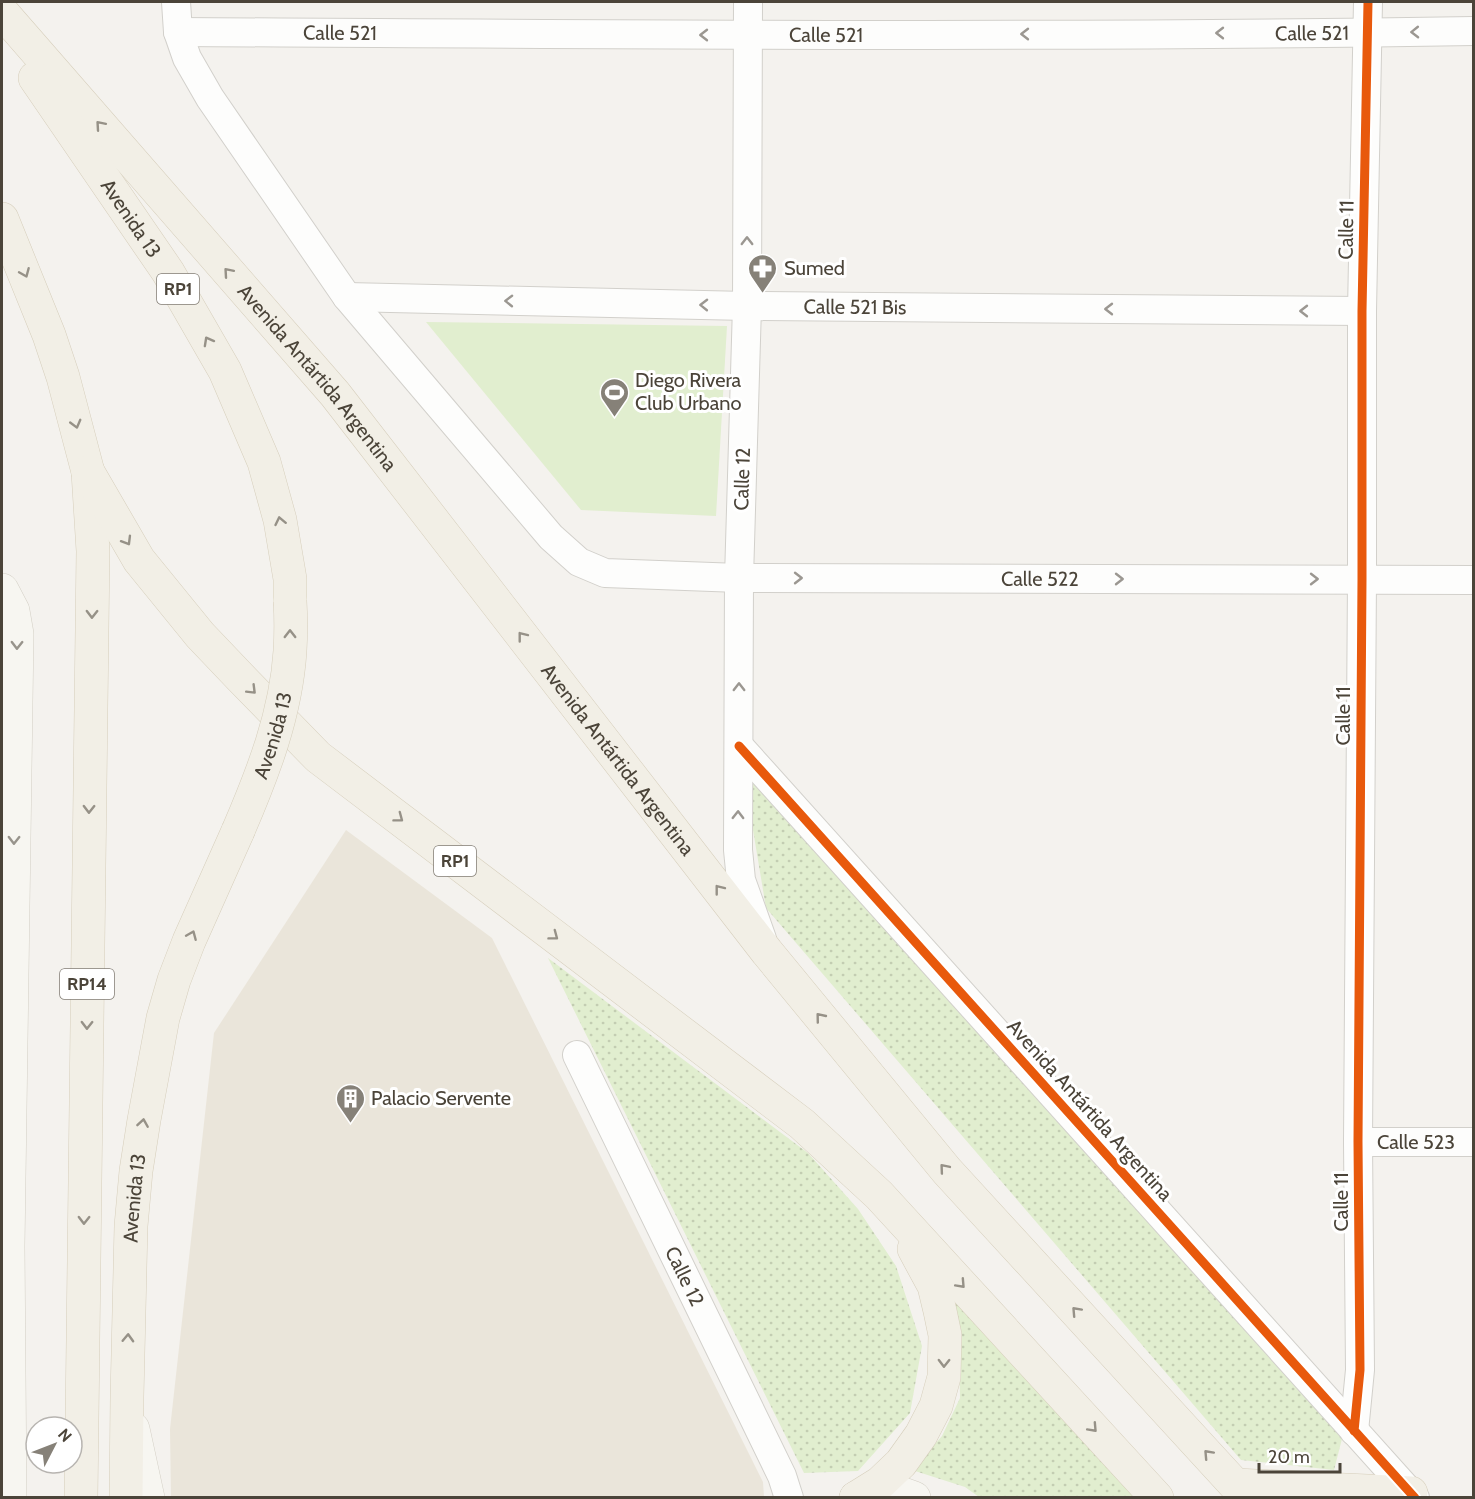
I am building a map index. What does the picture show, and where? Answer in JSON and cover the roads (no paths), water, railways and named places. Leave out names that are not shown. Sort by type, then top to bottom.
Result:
[{"type":"main road","name":"Avenida Antártida Argentina","points":[[2,12],[335,394],[767,952],[946,1171],[1242,1491]]},
{"type":"main road","name":"Avenida 13","points":[[2,29],[168,272],[225,371],[264,462],[280,520],[290,579],[290,652],[276,730],[260,778],[174,980],[164,1018],[144,1120],[131,1226],[126,1497]]},
{"type":"main road","name":"RP1","points":[[2,219],[53,345],[88,472],[139,560],[200,635],[318,757],[802,1124],[879,1195]]},
{"type":"main road","name":"RP14","points":[[81,1497],[93,551],[88,472]]},
{"type":"main road","points":[[856,1497],[880,1483],[901,1463],[921,1435],[936,1406],[944,1377],[945,1335],[934,1286],[912,1245],[879,1195]]},
{"type":"main road","points":[[879,1195],[1157,1497]]},
{"type":"main road","points":[[1242,1491],[1413,1495]]},
{"type":"street","points":[[176,2],[178,32],[187,58],[210,98],[347,297]]},
{"type":"street","name":"Calle 12","points":[[748,2],[747,306],[739,578],[738,850],[741,880],[767,952]]},
{"type":"street","name":"Calle 11","points":[[1354,1431],[1360,1370],[1358,1143],[1362,311],[1368,2]]},
{"type":"street","name":"Calle 521","points":[[178,32],[748,35],[1473,31]]},
{"type":"street","name":"Calle 521 Bis","points":[[347,297],[747,306],[1362,311]]},
{"type":"street","name":"Calle 522","points":[[347,297],[551,537],[579,562],[605,573],[739,578],[1473,580]]},
{"type":"street","points":[[2,590],[13,611],[17,634],[5,1135],[10,1497]]},
{"type":"street","name":"Avenida Antártida Argentina","points":[[739,746],[1413,1495]]},
{"type":"street","name":"Calle 12","points":[[578,1054],[782,1476],[789,1497]]},
{"type":"street","name":"Calle 523","points":[[1358,1143],[1473,1142]]},
{"type":"street","name":"RP1","points":[[127,1397],[148,1497]]},
{"type":"street","points":[[856,1497],[903,1494],[914,1497]]},
{"type":"place","name":"Sumed","points":[[763,294]]},
{"type":"place","name":"Diego Rivera Club Urbano","points":[[614,418]]},
{"type":"place","name":"Palacio Servente","points":[[350,1124]]}]
